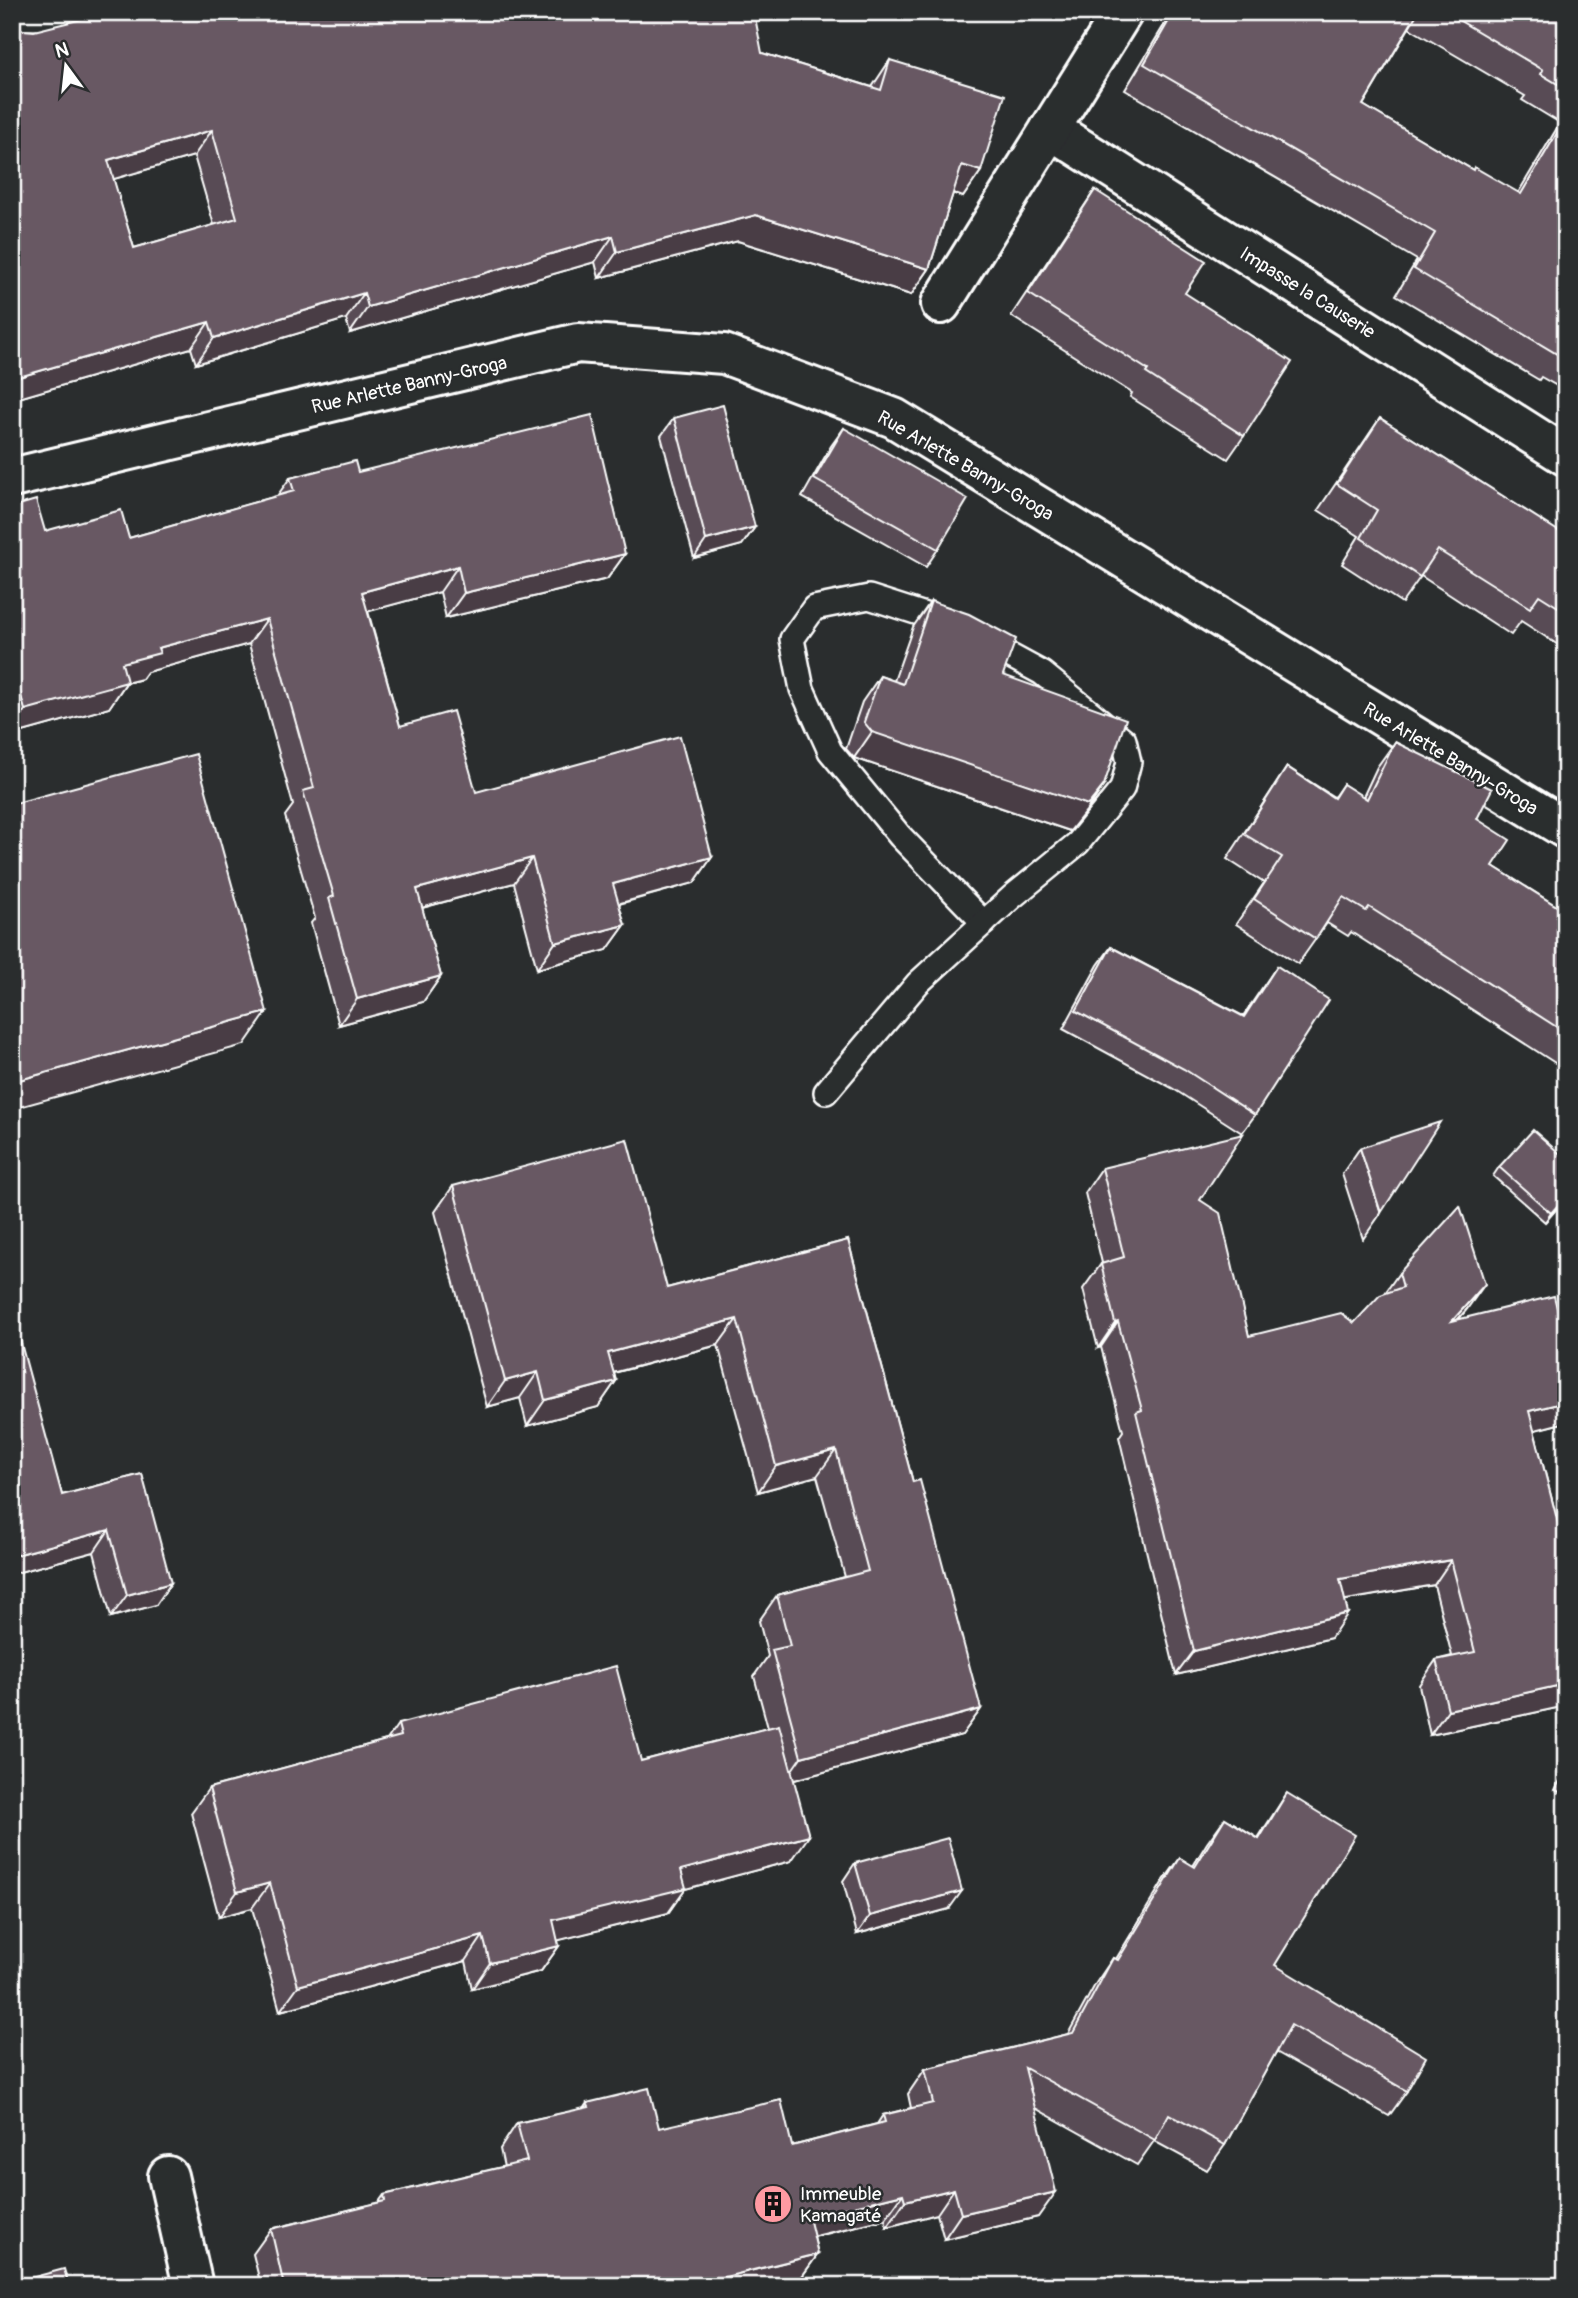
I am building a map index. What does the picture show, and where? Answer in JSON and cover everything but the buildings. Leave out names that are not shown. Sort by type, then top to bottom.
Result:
[{"type":"street","points":[[12,35],[107,12]]},
{"type":"street","points":[[941,304],[1123,12]]},
{"type":"street","name":"Impasse la Causerie","points":[[1050,129],[1566,456]]},
{"type":"street","name":"Rue Arlette Banny-Groga","points":[[12,478],[578,344],[724,354],[894,418],[1566,829]]},
{"type":"street","points":[[168,2176],[193,2286]]},
{"type":"lane","points":[[826,1092],[918,983],[984,923],[1012,897],[1078,844],[1122,789],[1129,762],[1124,740],[1042,673],[944,620],[869,597],[814,608],[792,639],[802,689],[830,751],[900,836],[984,923]]},
{"type":"place","name":"Immeuble Kamagaté","points":[[773,2204]]}]
